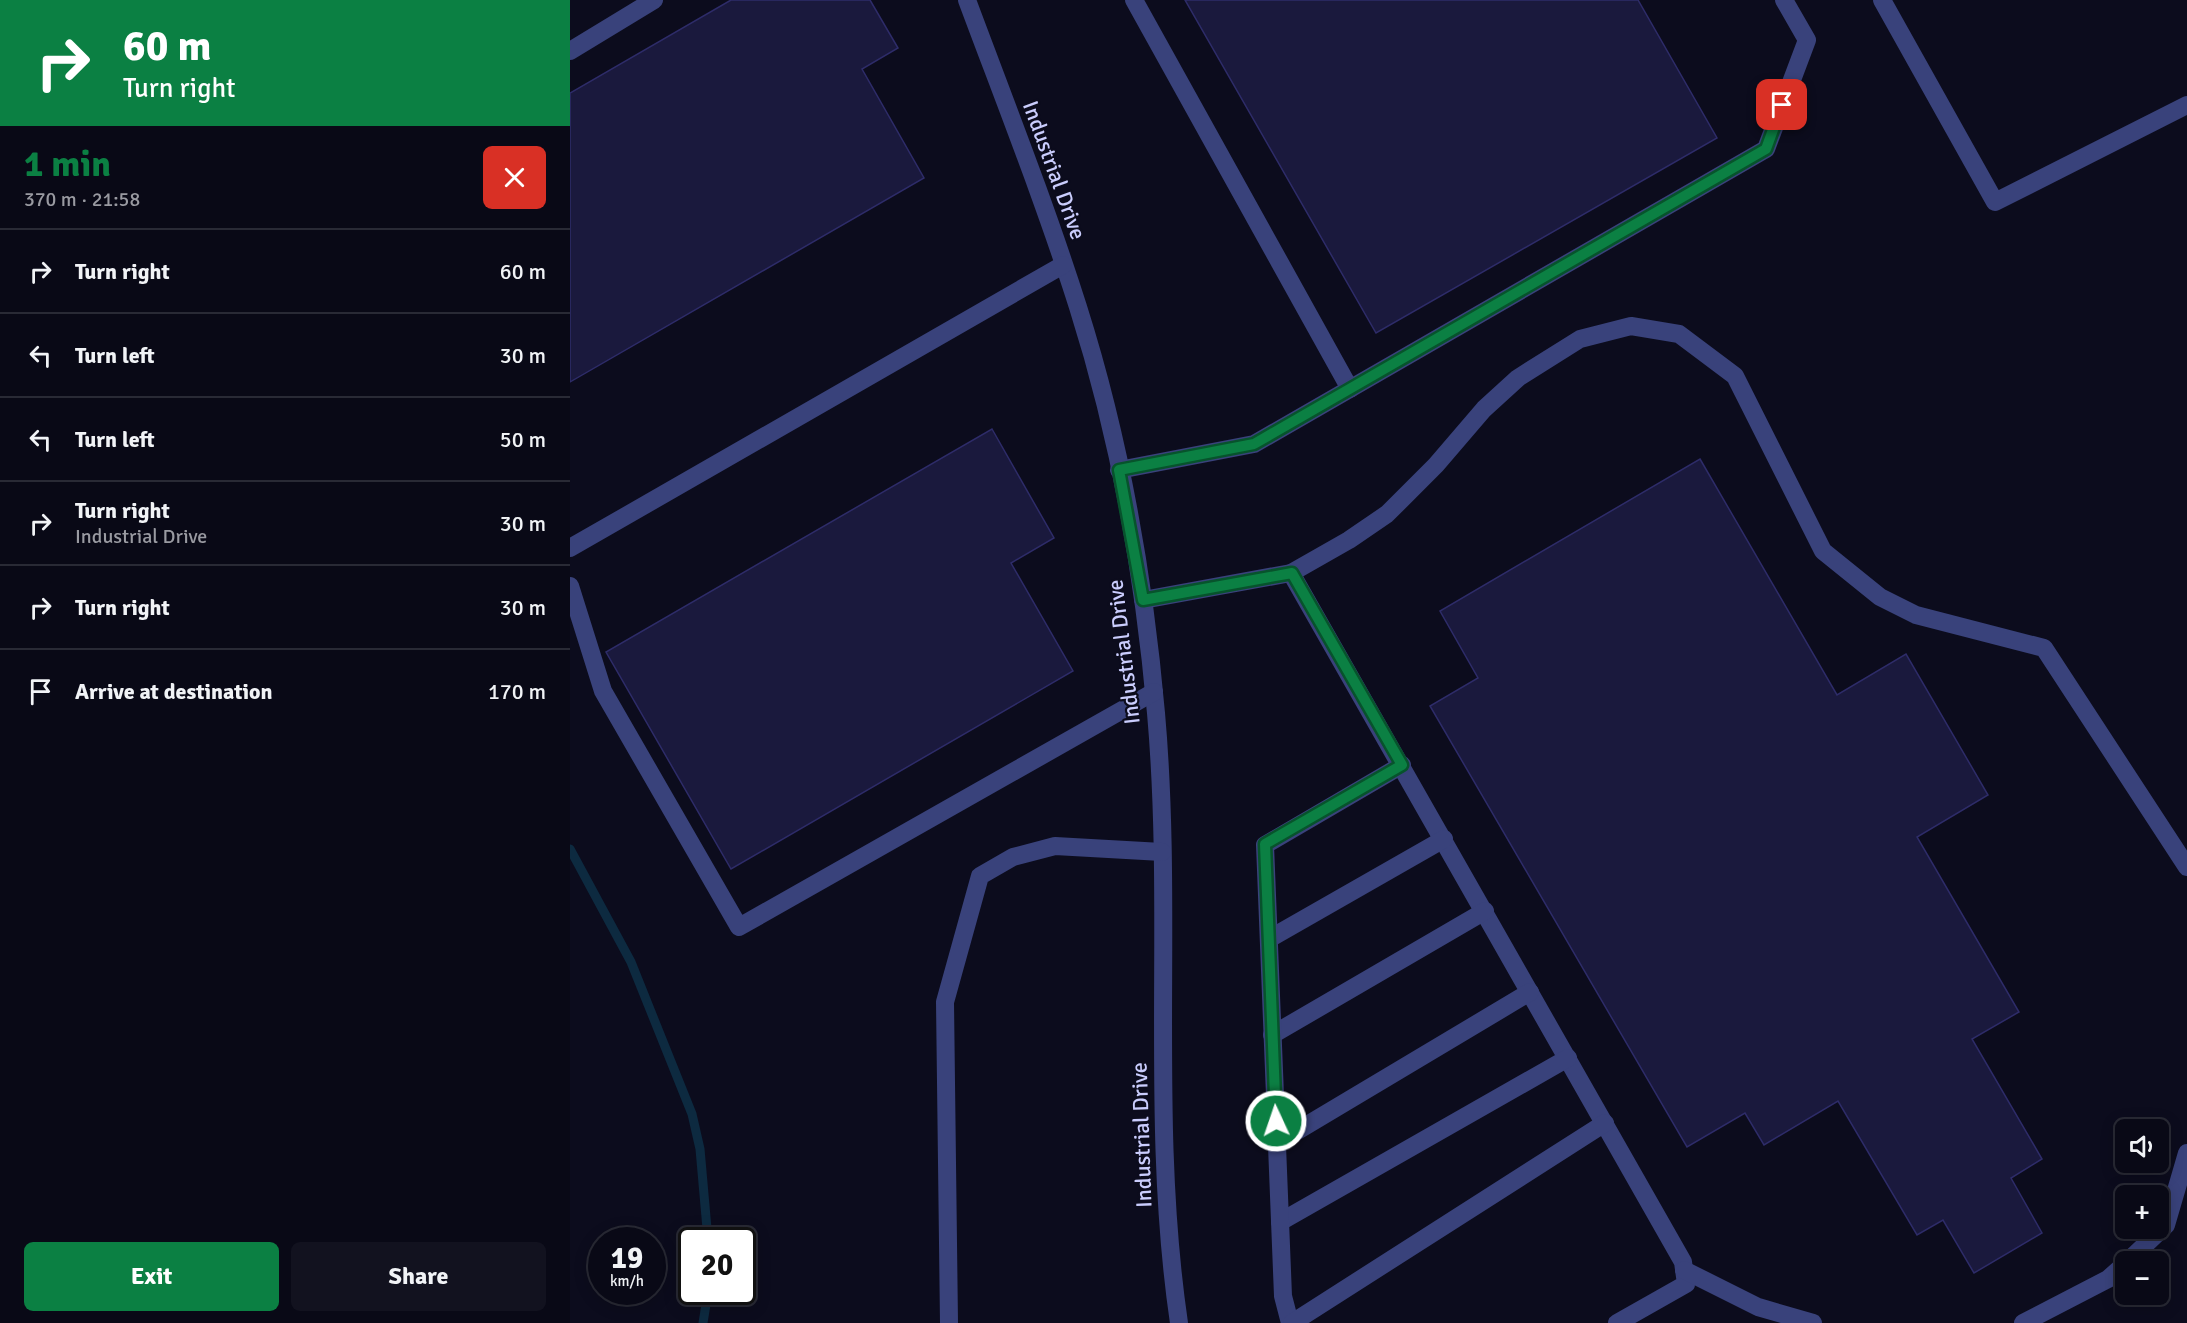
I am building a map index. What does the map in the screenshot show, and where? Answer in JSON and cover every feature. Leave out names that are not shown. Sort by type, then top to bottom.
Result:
[{"type":"street","points":[[570,51],[654,0]]},
{"type":"street","name":"Industrial Drive","points":[[967,0],[1040,194],[1090,352],[1110,426],[1143,600],[1154,692],[1162,852],[1162,1062],[1165,1179],[1179,1323]]},
{"type":"street","points":[[1134,0],[1350,389]]},
{"type":"street","points":[[1119,470],[1254,444],[1766,149],[1807,40],[1784,0]]},
{"type":"street","points":[[1882,0],[1995,202],[2187,105]]},
{"type":"street","points":[[570,548],[1063,265]]},
{"type":"street","points":[[1143,600],[1292,573],[1349,540],[1387,514],[1436,465],[1484,409],[1518,378],[1580,339],[1630,326],[1679,334],[1735,376],[1823,551],[1880,597],[1916,615],[2044,648],[2187,867]]},
{"type":"street","points":[[1292,573],[1683,1262],[1686,1284],[1617,1323]]},
{"type":"street","points":[[570,586],[603,691],[739,927],[1154,692]]},
{"type":"street","points":[[1402,765],[1265,844],[1283,1296],[1291,1323],[1605,1123]]},
{"type":"street","points":[[1269,939],[1444,839]]},
{"type":"street","points":[[949,1323],[945,1002],[980,876],[1013,856],[1055,846],[1162,852]]},
{"type":"street","points":[[1272,1035],[1485,911]]},
{"type":"street","points":[[1277,1143],[1530,992]]},
{"type":"street","points":[[1280,1222],[1568,1058]]},
{"type":"street","points":[[2138,1251],[2166,1225],[2187,1153]]},
{"type":"street","points":[[1684,1270],[1758,1307],[1813,1323]]},
{"type":"street","points":[[2023,1323],[2108,1279],[2115,1272]]},
{"type":"building","points":[[731,0],[870,0],[898,48],[862,69],[924,178],[570,382],[570,93]]},
{"type":"building","points":[[1185,0],[1638,0],[1717,138],[1376,333]]},
{"type":"building","points":[[992,429],[1054,538],[1011,563],[1073,671],[731,869],[606,652]]},
{"type":"building","points":[[1700,459],[1837,695],[1906,654],[1988,795],[1917,837],[2019,1012],[1972,1039],[2042,1159],[2011,1178],[2042,1233],[1974,1273],[1943,1220],[1917,1235],[1838,1101],[1764,1145],[1745,1113],[1687,1147],[1430,706],[1478,678],[1440,611]]},
{"type":"waterway","points":[[570,849],[631,962],[692,1114],[700,1149],[707,1227]]},
{"type":"waterway","points":[[703,1323],[706,1305]]},
{"type":"route","points":[[1276,1121],[1265,844],[1402,765],[1292,573],[1143,600],[1119,470],[1254,444],[1766,149],[1782,105]]}]
